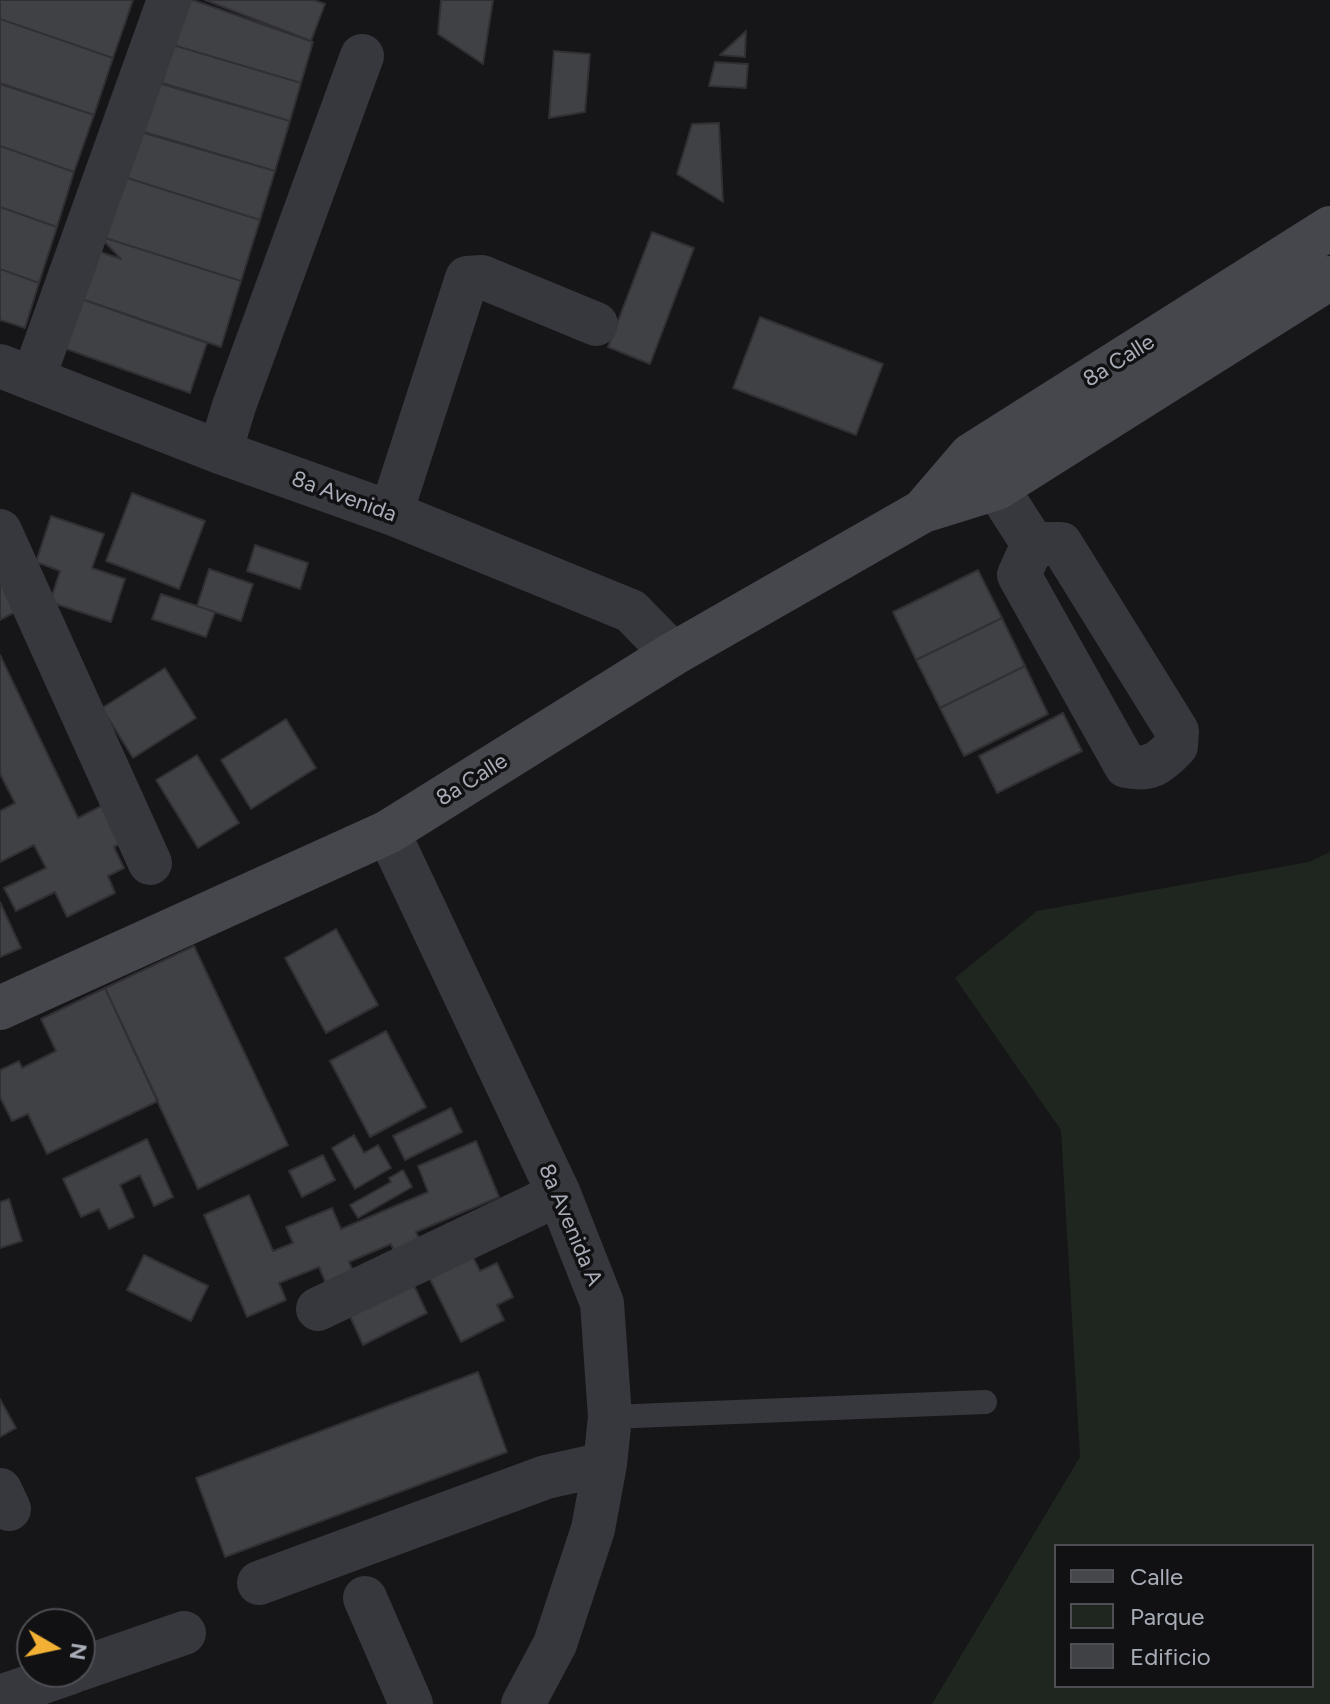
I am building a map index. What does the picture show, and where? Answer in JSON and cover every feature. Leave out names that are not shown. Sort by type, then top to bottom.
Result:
[{"type":"street","points":[[17,373],[169,0]]},
{"type":"street","points":[[220,452],[362,56]]},
{"type":"street","name":"8a Calle","points":[[923,511],[971,455],[1330,228]]},
{"type":"street","points":[[391,513],[467,278],[482,277],[596,324]]},
{"type":"street","name":"8a Calle","points":[[0,1008],[388,832],[673,654],[923,511],[997,488],[1330,278]]},
{"type":"street","name":"8a Avenida","points":[[17,373],[220,452],[391,513],[631,611],[673,654]]},
{"type":"street","points":[[997,488],[1033,544]]},
{"type":"street","points":[[0,531],[150,863]]},
{"type":"street","points":[[1033,544],[1061,544],[1177,731],[1176,746],[1162,761],[1142,769],[1126,766],[1019,575],[1033,544]]},
{"type":"street","name":"8a Avenida A","points":[[388,832],[559,1194],[602,1303],[610,1417],[593,1529],[555,1644],[523,1704]]},
{"type":"street","points":[[318,1309],[559,1194]]},
{"type":"street","points":[[259,1583],[546,1477],[605,1464]]},
{"type":"street","points":[[365,1598],[411,1704]]},
{"type":"street","points":[[96,1663],[184,1633]]},
{"type":"street","points":[[0,1697],[26,1688]]},
{"type":"lane","points":[[610,1417],[985,1402]]},
{"type":"green space","points":[[1330,852],[1330,1704],[932,1704],[1080,1457],[1061,1130],[955,978],[1037,911],[1309,862]]},
{"type":"building","points":[[0,0],[133,0],[113,58],[0,19]]},
{"type":"building","points":[[185,0],[193,0],[313,42],[301,83],[173,45]]},
{"type":"building","points":[[205,0],[314,0],[325,4],[311,41]]},
{"type":"building","points":[[441,0],[493,0],[483,64],[438,34]]},
{"type":"building","points":[[0,19],[113,58],[94,115],[0,84]]},
{"type":"building","points":[[746,31],[745,57],[720,55]]},
{"type":"building","points":[[173,45],[301,83],[290,121],[162,83]]},
{"type":"building","points":[[554,51],[590,54],[585,112],[549,118]]},
{"type":"building","points":[[715,62],[748,64],[746,88],[709,86]]},
{"type":"building","points":[[151,81],[290,121],[275,171],[137,131]]},
{"type":"building","points":[[0,83],[94,115],[74,172],[0,146]]},
{"type":"building","points":[[719,123],[723,202],[677,174],[692,124]]},
{"type":"building","points":[[134,129],[275,171],[260,220],[118,175]]},
{"type":"building","points":[[0,146],[74,172],[57,227],[0,207]]},
{"type":"building","points":[[118,175],[260,220],[241,281],[99,236]]},
{"type":"building","points":[[0,207],[57,227],[39,283],[0,269]]},
{"type":"building","points":[[652,232],[694,248],[650,364],[608,347]]},
{"type":"building","points":[[99,236],[241,281],[221,347],[76,297],[92,249],[121,259]]},
{"type":"building","points":[[0,269],[39,283],[25,328],[0,320]]},
{"type":"building","points":[[76,297],[207,343],[190,393],[58,346]]},
{"type":"building","points":[[760,317],[883,364],[856,435],[733,388]]},
{"type":"building","points":[[132,493],[205,521],[179,589],[106,561]]},
{"type":"building","points":[[51,516],[104,534],[92,568],[125,579],[111,622],[50,602],[60,571],[36,562]]},
{"type":"building","points":[[255,545],[308,563],[300,589],[247,571]]},
{"type":"building","points":[[209,569],[253,584],[241,621],[197,606]]},
{"type":"building","points":[[0,570],[19,610],[0,620]]},
{"type":"building","points":[[978,570],[1002,618],[916,660],[893,612]]},
{"type":"building","points":[[161,594],[215,612],[206,637],[152,619]]},
{"type":"building","points":[[1002,618],[1025,666],[940,708],[916,660]]},
{"type":"building","points":[[0,655],[78,818],[109,802],[127,840],[114,847],[124,868],[108,876],[115,893],[67,917],[55,892],[16,911],[4,888],[46,868],[34,845],[0,862],[0,811],[15,803],[0,774]]},
{"type":"building","points":[[1025,666],[1048,714],[964,756],[940,708]]},
{"type":"building","points":[[165,668],[196,718],[133,758],[102,708]]},
{"type":"building","points":[[1063,713],[1082,751],[997,793],[979,756]]},
{"type":"building","points":[[286,719],[316,768],[251,809],[221,760]]},
{"type":"building","points":[[197,755],[239,823],[198,848],[156,780]]},
{"type":"building","points":[[0,902],[21,948],[0,957]]},
{"type":"building","points":[[336,929],[378,1005],[326,1033],[285,958]]},
{"type":"building","points":[[194,946],[288,1145],[198,1189],[105,988]]},
{"type":"building","points":[[105,988],[158,1101],[47,1154],[28,1114],[12,1121],[0,1097],[0,1070],[19,1061],[22,1068],[56,1051],[41,1019]]},
{"type":"building","points":[[386,1031],[426,1107],[370,1137],[330,1061]]},
{"type":"building","points":[[451,1108],[462,1132],[405,1160],[393,1136]]},
{"type":"building","points":[[354,1135],[364,1153],[378,1145],[391,1168],[355,1189],[332,1148]]},
{"type":"building","points":[[147,1139],[173,1197],[154,1206],[140,1175],[120,1185],[134,1217],[109,1229],[99,1209],[81,1217],[63,1179]]},
{"type":"building","points":[[476,1141],[499,1197],[416,1232],[423,1247],[397,1258],[391,1244],[349,1262],[355,1275],[327,1286],[319,1267],[279,1283],[286,1300],[247,1317],[204,1215],[249,1195],[273,1251],[293,1243],[286,1227],[332,1208],[341,1229],[428,1192],[418,1166]]},
{"type":"building","points":[[323,1155],[335,1180],[302,1197],[289,1171]]},
{"type":"building","points":[[403,1170],[412,1187],[358,1218],[350,1205],[391,1182],[389,1178]]},
{"type":"building","points":[[9,1199],[22,1241],[0,1248],[0,1202]]},
{"type":"building","points":[[144,1255],[208,1286],[191,1321],[127,1290]]},
{"type":"building","points":[[472,1255],[480,1271],[497,1263],[513,1297],[497,1305],[504,1320],[461,1342],[423,1265]]},
{"type":"building","points":[[412,1281],[427,1313],[363,1345],[348,1312]]},
{"type":"building","points":[[478,1372],[507,1452],[225,1557],[196,1478]]},
{"type":"building","points":[[0,1399],[16,1428],[0,1437]]}]
